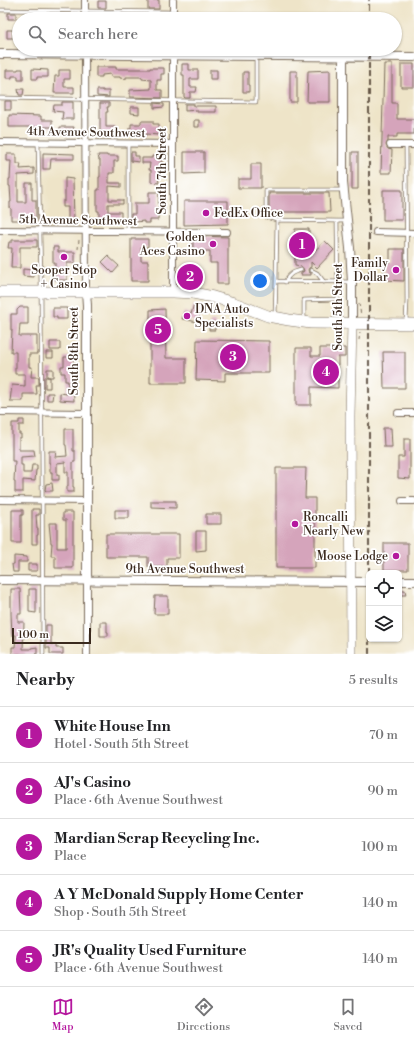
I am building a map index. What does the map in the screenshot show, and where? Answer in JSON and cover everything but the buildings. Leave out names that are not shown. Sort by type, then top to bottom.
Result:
[{"type":"highway","points":[[0,292],[193,293],[213,297],[288,320],[304,322],[410,324]]},
{"type":"main road","name":"South 5th Street","points":[[351,654],[350,408],[352,323]]},
{"type":"street","points":[[85,0],[85,11]]},
{"type":"street","points":[[173,0],[173,12]]},
{"type":"street","points":[[0,54],[12,54]]},
{"type":"street","name":"South 8th Street","points":[[85,56],[87,654]]},
{"type":"street","name":"South 7th Street","points":[[173,56],[173,292]]},
{"type":"street","points":[[256,56],[414,57]]},
{"type":"street","name":"South 5th Street","points":[[342,56],[343,190],[350,248],[352,323]]},
{"type":"street","name":"4th Avenue Southwest","points":[[0,142],[173,144]]},
{"type":"street","points":[[390,145],[414,145]]},
{"type":"street","name":"5th Avenue Southwest","points":[[0,230],[227,232]]},
{"type":"street","points":[[376,232],[414,233]]},
{"type":"street","points":[[0,412],[86,413]]},
{"type":"street","points":[[398,413],[414,413]]},
{"type":"street","points":[[0,500],[87,501]]},
{"type":"street","points":[[402,501],[414,501]]},
{"type":"street","name":"9th Avenue Southwest","points":[[0,580],[366,582]]},
{"type":"street","points":[[402,582],[414,581]]},
{"type":"lane","points":[[0,10],[173,12]]},
{"type":"lane","points":[[0,98],[256,102],[256,56]]},
{"type":"lane","points":[[38,142],[42,292],[43,654]]},
{"type":"lane","points":[[128,144],[128,232]]},
{"type":"lane","points":[[406,145],[407,301],[410,324]]},
{"type":"lane","points":[[343,190],[266,190],[266,217],[278,220],[346,221]]},
{"type":"lane","points":[[275,317],[278,220]]},
{"type":"lane","points":[[304,322],[304,300],[338,299],[337,222]]},
{"type":"lane","points":[[285,282],[289,275],[294,271],[301,270]]},
{"type":"lane","points":[[311,270],[317,273],[324,282]]},
{"type":"lane","points":[[276,281],[352,282]]},
{"type":"path","points":[[78,249],[79,240]]},
{"type":"path","points":[[359,304],[361,312]]},
{"type":"railway","points":[[369,0],[369,12]]},
{"type":"railway","points":[[369,56],[369,570]]},
{"type":"railway","points":[[369,642],[369,654]]},
{"type":"place","name":"FedEx Office","points":[[206,213]]},
{"type":"place","name":"Golden Aces Casino","points":[[213,244]]},
{"type":"place","name":"White House Inn","points":[[302,245]]},
{"type":"place","name":"Sooper Stop + Casino","points":[[64,257]]},
{"type":"place","name":"Family Dollar","points":[[396,270]]},
{"type":"place","name":"AJ's Casino","points":[[190,277]]},
{"type":"place","name":"DNA Auto Specialists","points":[[187,316]]},
{"type":"place","name":"JR's Quality Used Furniture","points":[[158,330]]},
{"type":"place","name":"Mardian Scrap Recycling Inc.","points":[[233,357]]},
{"type":"place","name":"A Y McDonald Supply Home Center","points":[[326,372]]},
{"type":"place","name":"Roncalli Nearly New","points":[[295,524]]},
{"type":"place","name":"Moose Lodge","points":[[396,556]]}]
